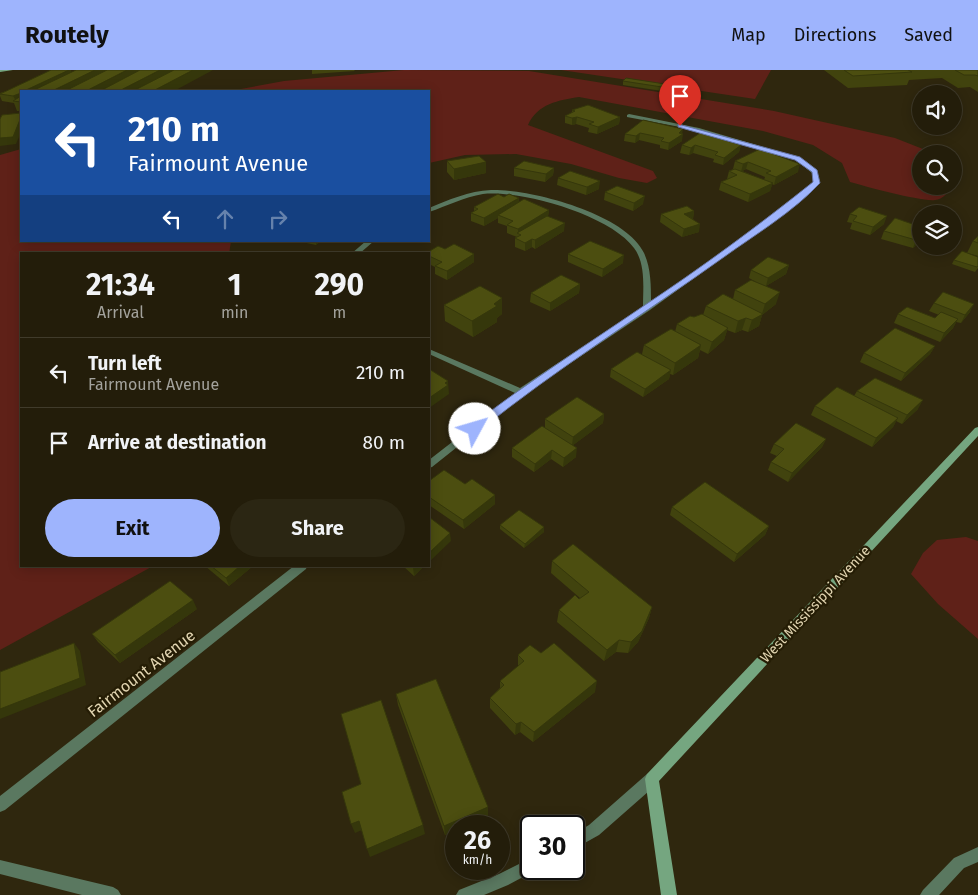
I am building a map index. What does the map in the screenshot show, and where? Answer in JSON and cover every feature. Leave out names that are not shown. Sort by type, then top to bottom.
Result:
[{"type":"street","points":[[0,71],[11,70]]},
{"type":"street","points":[[430,464],[522,392],[772,219],[817,183],[815,172],[798,159],[697,129],[629,116]]},
{"type":"street","points":[[430,210],[466,195],[491,192],[522,193],[561,204],[599,220],[626,235],[638,247],[647,275],[646,308]]},
{"type":"street","points":[[357,252],[370,242]]},
{"type":"street","points":[[430,351],[522,392]]},
{"type":"street","name":"West Mississippi Avenue","points":[[585,835],[594,830],[652,779],[978,430]]},
{"type":"street","name":"Fairmount Avenue","points":[[0,805],[301,567]]},
{"type":"street","points":[[652,779],[669,895]]},
{"type":"street","points":[[928,895],[959,863],[978,854]]},
{"type":"street","points":[[0,867],[113,895]]},
{"type":"street","points":[[464,895],[503,880],[520,870]]},
{"type":"shaded area","points":[[404,70],[529,71],[774,111],[895,138],[913,145],[912,195],[945,195],[935,200],[918,199],[850,182],[842,163],[813,145],[763,131],[579,97],[549,104],[537,112],[528,125],[653,171],[657,178],[647,183],[619,178],[571,164],[516,154],[465,155],[430,163],[430,90],[235,90],[284,81]]},
{"type":"shaded area","points":[[561,70],[771,70],[755,99]]},
{"type":"shaded area","points":[[20,149],[20,242],[231,242],[229,252],[20,252],[20,567],[151,567],[0,650],[0,155]]},
{"type":"shaded area","points":[[966,537],[978,541],[978,639],[938,604],[911,574],[923,553],[937,540]]},
{"type":"building","points":[[51,70],[69,70],[26,90],[20,90],[20,93],[13,96],[0,94]]},
{"type":"building","points":[[76,70],[95,70],[54,90],[34,90]]},
{"type":"building","points":[[107,70],[127,70],[88,90],[67,90]]},
{"type":"building","points":[[140,70],[160,70],[121,90],[102,90]]},
{"type":"building","points":[[174,70],[193,70],[155,90],[135,90]]},
{"type":"building","points":[[844,70],[908,70],[912,72],[853,76]]},
{"type":"building","points":[[955,70],[978,70],[978,76],[964,75]]},
{"type":"building","points":[[626,78],[665,84],[662,87],[623,81]]},
{"type":"building","points":[[20,97],[20,102],[13,101]]},
{"type":"building","points":[[588,105],[620,117],[598,127],[589,124],[594,122],[565,116],[575,111],[572,110]]},
{"type":"building","points":[[20,113],[20,120],[13,137],[0,138],[0,119],[2,115]]},
{"type":"building","points":[[643,120],[683,129],[679,133],[683,134],[669,143],[661,141],[664,138],[640,133],[636,136],[625,134]]},
{"type":"building","points":[[700,133],[741,145],[724,158],[715,155],[718,152],[695,145],[691,148],[682,145]]},
{"type":"building","points":[[760,149],[800,164],[776,177],[766,173],[771,171],[748,162],[743,164],[735,161]]},
{"type":"building","points":[[479,156],[486,162],[454,169],[447,161]]},
{"type":"building","points":[[524,161],[554,168],[546,174],[514,168]]},
{"type":"building","points":[[735,169],[773,183],[750,194],[721,182],[737,175],[729,171]]},
{"type":"building","points":[[570,171],[600,181],[587,187],[558,178]]},
{"type":"building","points":[[617,186],[645,196],[634,203],[605,192]]},
{"type":"building","points":[[498,194],[504,197],[509,194],[519,198],[484,218],[471,213],[478,209],[474,207]]},
{"type":"building","points":[[524,199],[549,210],[518,229],[507,225],[513,221],[498,215]]},
{"type":"building","points":[[687,206],[694,211],[684,214],[700,224],[684,229],[661,214]]},
{"type":"building","points":[[859,207],[887,216],[873,227],[853,221],[857,216],[850,214]]},
{"type":"building","points":[[547,216],[565,223],[535,240],[532,239],[525,243],[515,238],[521,235],[517,233]]},
{"type":"building","points":[[895,218],[912,224],[912,239],[884,231]]},
{"type":"building","points":[[978,236],[978,243],[973,241]]},
{"type":"building","points":[[590,241],[624,255],[603,269],[568,254]]},
{"type":"building","points":[[454,244],[474,254],[447,271],[435,266],[442,262],[430,256],[430,252],[428,252],[438,246],[445,249]]},
{"type":"building","points":[[962,251],[978,257],[978,266],[977,267],[954,260],[958,255],[962,255]]},
{"type":"building","points":[[768,257],[789,265],[768,278],[751,270]]},
{"type":"building","points":[[561,275],[580,284],[550,303],[531,293]]},
{"type":"building","points":[[751,280],[780,292],[765,304],[735,290]]},
{"type":"building","points":[[480,286],[502,298],[494,304],[497,306],[472,321],[444,305]]},
{"type":"building","points":[[943,292],[974,304],[965,315],[934,303]]},
{"type":"building","points":[[723,294],[763,314],[752,320],[746,318],[738,321],[706,306]]},
{"type":"building","points":[[907,307],[935,318],[941,312],[958,319],[944,333],[898,314]]},
{"type":"building","points":[[702,314],[728,328],[712,342],[677,324],[690,316],[694,317]]},
{"type":"building","points":[[895,328],[935,346],[905,373],[864,353]]},
{"type":"building","points":[[671,329],[701,345],[675,363],[644,345]]},
{"type":"building","points":[[637,352],[671,370],[645,389],[611,369]]},
{"type":"building","points":[[430,370],[448,381],[445,383],[448,385],[430,397]]},
{"type":"building","points":[[875,378],[923,400],[907,415],[857,391]]},
{"type":"building","points":[[837,387],[898,418],[876,438],[815,406]]},
{"type":"building","points":[[577,397],[604,414],[573,437],[545,419]]},
{"type":"building","points":[[796,423],[826,439],[792,473],[771,462],[784,449],[774,444]]},
{"type":"building","points":[[542,426],[577,448],[564,458],[552,450],[535,464],[512,448]]},
{"type":"building","points":[[444,470],[465,484],[472,479],[495,495],[463,520],[430,498],[430,480]]},
{"type":"building","points":[[705,482],[769,526],[737,554],[672,507]]},
{"type":"building","points":[[519,510],[544,527],[525,544],[500,525]]},
{"type":"building","points":[[430,518],[450,533],[430,552]]},
{"type":"building","points":[[573,544],[652,607],[642,631],[631,642],[619,640],[607,650],[559,610],[575,595],[579,599],[589,592],[552,561]]},
{"type":"building","points":[[212,567],[239,567],[226,578]]},
{"type":"building","points":[[170,581],[193,600],[115,655],[92,634]]},
{"type":"building","points":[[74,643],[80,678],[0,709],[0,672]]},
{"type":"building","points":[[554,643],[597,681],[534,732],[521,722],[516,724],[490,698],[504,685],[500,681],[524,661],[518,655],[530,645],[541,653]]},
{"type":"building","points":[[436,679],[488,807],[469,815],[445,815],[444,826],[396,694]]},
{"type":"building","points":[[381,700],[423,825],[367,849],[359,821],[351,824],[342,792],[361,784],[341,714]]},
{"type":"route","points":[[475,429],[522,392],[772,219],[817,183],[815,172],[798,159],[697,129],[680,126]]}]
